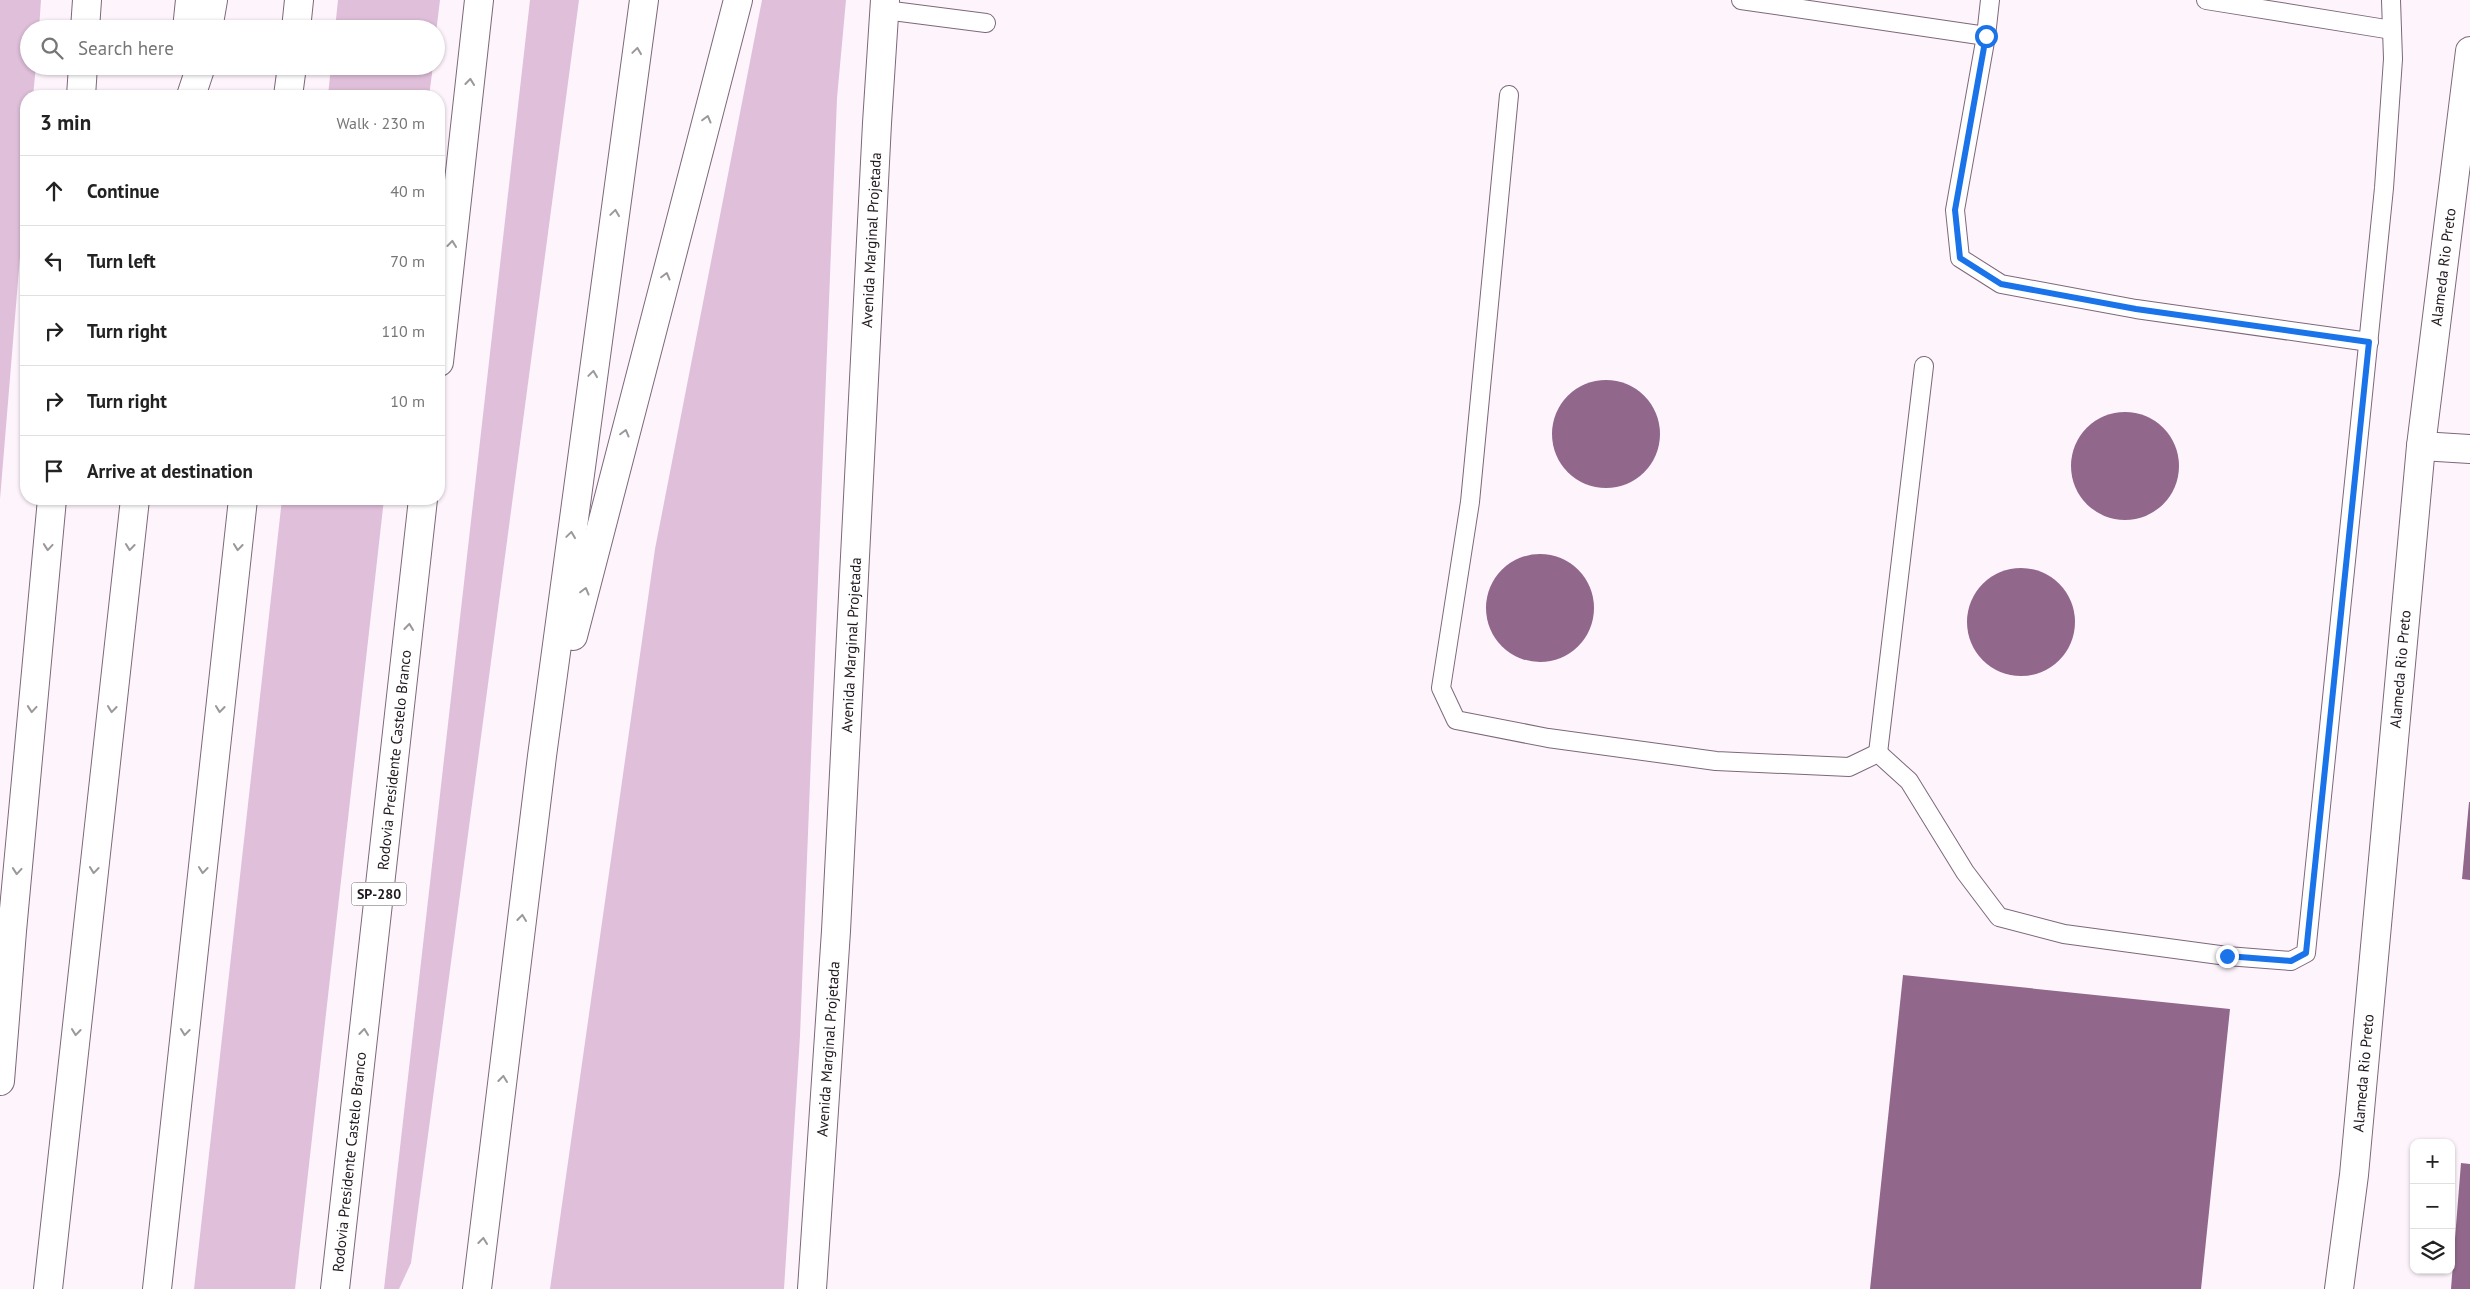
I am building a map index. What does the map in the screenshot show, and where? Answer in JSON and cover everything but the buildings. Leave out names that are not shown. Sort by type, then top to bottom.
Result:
[{"type":"main road","points":[[86,20],[87,0]]},
{"type":"main road","points":[[188,20],[190,0]]},
{"type":"main road","points":[[210,20],[213,0]]},
{"type":"main road","points":[[297,20],[300,0]]},
{"type":"main road","points":[[445,308],[479,0]]},
{"type":"main road","points":[[477,1289],[542,756],[644,0]]},
{"type":"main road","points":[[542,756],[738,0]]},
{"type":"main road","name":"Avenida Marginal Projetada","points":[[812,1289],[836,931],[877,123],[885,5]]},
{"type":"main road","name":"Alameda Rio Preto","points":[[2339,1289],[2354,1175],[2421,446],[2470,51]]},
{"type":"main road","points":[[82,90],[83,75]]},
{"type":"main road","points":[[180,90],[182,75]]},
{"type":"main road","points":[[193,90],[198,75]]},
{"type":"main road","points":[[289,90],[291,75]]},
{"type":"main road","points":[[2421,446],[2470,449]]},
{"type":"main road","points":[[0,1081],[51,505]]},
{"type":"main road","points":[[48,1289],[134,505]]},
{"type":"main road","points":[[157,1289],[242,505]]},
{"type":"main road","name":"Rodovia Presidente Castelo Branco","points":[[335,1289],[422,505]]},
{"type":"lane","points":[[1740,0],[1986,36]]},
{"type":"lane","points":[[1990,0],[1986,36],[1955,210],[1960,258],[2001,284],[2136,309],[2369,342]]},
{"type":"lane","points":[[2206,0],[2392,30]]},
{"type":"lane","points":[[1878,753],[1908,782],[1965,872],[1999,917],[2064,934],[2227,956],[2291,961],[2306,953],[2384,188],[2393,59],[2391,0]]},
{"type":"lane","points":[[885,5],[986,23]]},
{"type":"lane","points":[[1509,95],[1470,502],[1441,688],[1456,720],[1548,738],[1716,761],[1849,767],[1878,753]]},
{"type":"lane","points":[[1878,753],[1924,366]]},
{"type":"shaded area","points":[[0,0],[41,0],[40,20],[20,20],[20,75],[35,75],[34,90],[20,90],[20,257],[0,499]]},
{"type":"shaded area","points":[[338,0],[440,0],[438,20],[336,20]]},
{"type":"shaded area","points":[[530,0],[579,0],[411,1263],[399,1289],[384,1289]]},
{"type":"shaded area","points":[[762,0],[846,0],[837,98],[800,1036],[784,1289],[550,1289],[655,549]]},
{"type":"shaded area","points":[[330,75],[432,75],[430,90],[329,90]]},
{"type":"shaded area","points":[[281,505],[383,505],[295,1289],[194,1289]]},
{"type":"route","points":[[1986,36],[1955,210],[1960,258],[2001,284],[2136,309],[2369,342],[2306,953],[2291,961],[2227,956]]}]
